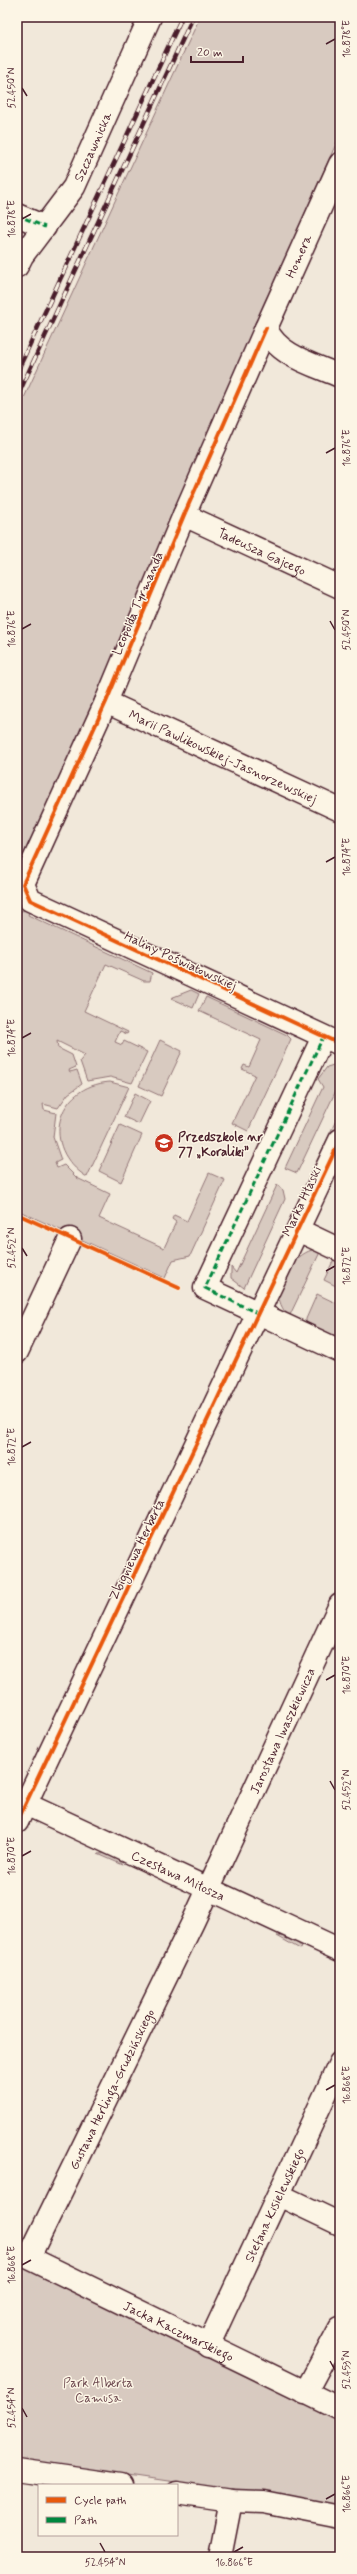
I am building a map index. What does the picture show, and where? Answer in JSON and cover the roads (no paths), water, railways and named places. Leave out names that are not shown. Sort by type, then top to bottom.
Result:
[{"type":"street","name":"Szczawnicka","points":[[17,266],[22,256],[74,187],[150,17]]},
{"type":"street","name":"Homera","points":[[266,328],[340,164]]},
{"type":"street","points":[[17,215],[45,227]]},
{"type":"street","points":[[266,328],[270,338],[278,348],[340,376]]},
{"type":"street","name":"Leopolda Tyrmanda","points":[[23,884],[106,702],[184,515],[266,328]]},
{"type":"street","name":"Tadeusza Gajcego","points":[[184,515],[340,587]]},
{"type":"street","name":"Marii Pawlikowskiej-Jasnorzewskiej","points":[[106,702],[340,810]]},
{"type":"street","name":"Haliny Poświatowskiej","points":[[23,884],[30,900],[332,1040]]},
{"type":"street","points":[[332,1040],[205,1288],[340,1351]]},
{"type":"street","name":"Marka Hłaski","points":[[259,1314],[340,1140]]},
{"type":"street","points":[[298,1230],[340,1250]]},
{"type":"street","points":[[17,1352],[70,1239]]},
{"type":"street","name":"Zbigniewa Herberta","points":[[20,1809],[41,1771],[259,1314]]},
{"type":"street","name":"Jarosława Iwaszkiewicza","points":[[208,1889],[340,1605]]},
{"type":"street","name":"Czesława Miłosza","points":[[20,1809],[208,1889],[340,1950]]},
{"type":"street","name":"Gustawa Herlinga-Grudzińskiego","points":[[23,2254],[193,1922],[208,1889]]},
{"type":"street","name":"Stefana Kisielewskiego","points":[[208,2346],[340,2063]]},
{"type":"street","points":[[279,2195],[340,2224]]},
{"type":"street","name":"Jacka Kaczmarskiego","points":[[23,2254],[208,2346],[340,2409]]},
{"type":"street","points":[[305,2393],[340,2328]]},
{"type":"street","points":[[17,2470],[114,2484]]},
{"type":"street","points":[[178,2493],[231,2501],[264,2502],[340,2517]]},
{"type":"street","points":[[220,2557],[231,2501]]},
{"type":"railway","points":[[17,372],[182,17]]},
{"type":"railway","points":[[17,397],[193,17]]},
{"type":"place","name":"Przedszkole nr 77 „Koraliki”","points":[[164,1143]]},
{"type":"park label","name":"Park Alberta Camusa","points":[[98,2390]]}]
